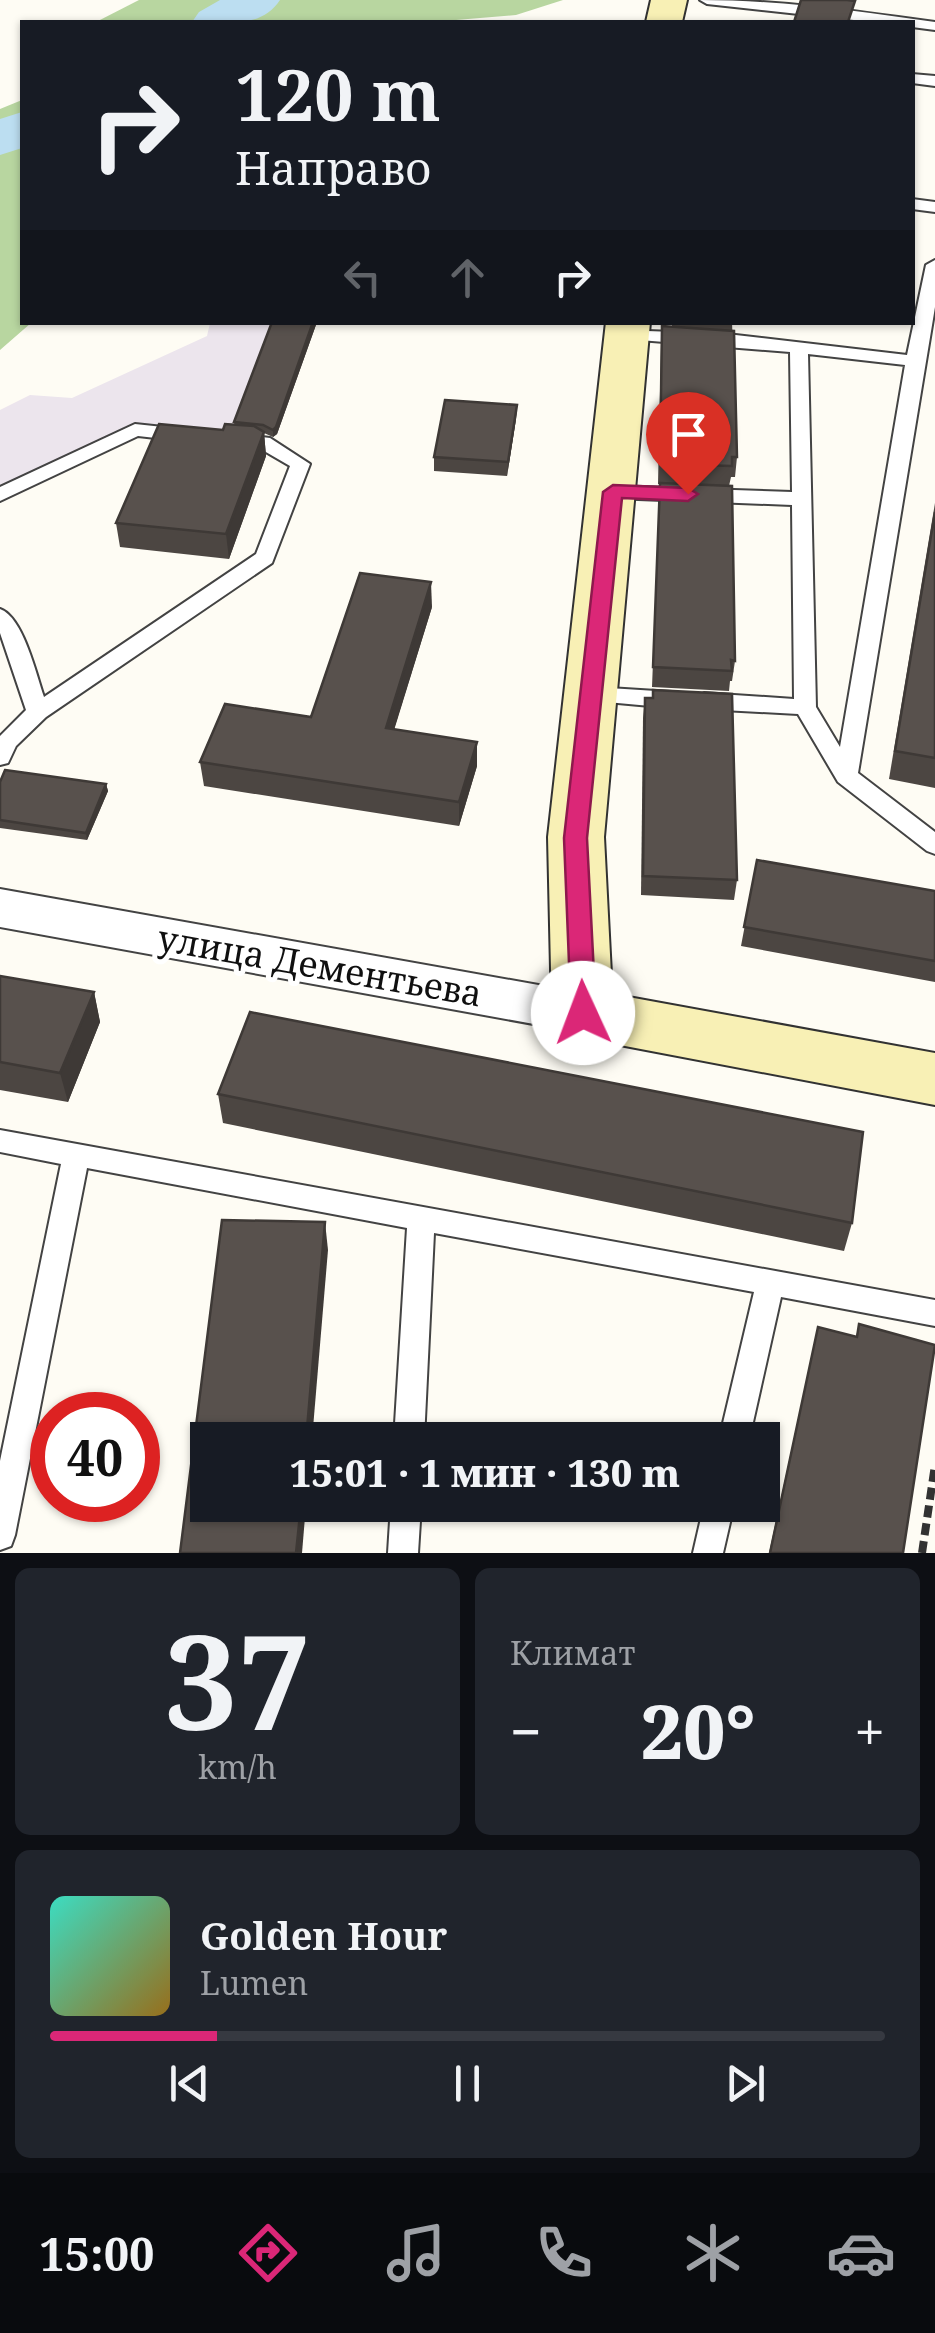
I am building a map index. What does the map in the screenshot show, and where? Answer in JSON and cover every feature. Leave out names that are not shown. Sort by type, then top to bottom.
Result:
[{"type":"street","points":[[583,1013],[576,838],[628,328]]},
{"type":"street","name":"улица Дементьева","points":[[0,908],[935,1079]]},
{"type":"lane","points":[[707,0],[884,20]]},
{"type":"lane","points":[[846,776],[915,361],[935,266]]},
{"type":"lane","points":[[628,328],[915,361]]},
{"type":"lane","points":[[799,349],[805,707],[846,776],[935,845]]},
{"type":"lane","points":[[0,495],[136,430],[262,442],[300,464],[266,558],[38,712],[8,742],[0,757]]},
{"type":"lane","points":[[613,492],[800,499]]},
{"type":"lane","points":[[0,616],[8,626],[38,712]]},
{"type":"lane","points":[[593,696],[805,707]]},
{"type":"lane","points":[[0,1141],[935,1313]]},
{"type":"lane","points":[[0,1535],[76,1157]]},
{"type":"lane","points":[[410,1422],[421,1218]]},
{"type":"lane","points":[[738,1422],[770,1282]]},
{"type":"lane","points":[[403,1553],[405,1522]]},
{"type":"lane","points":[[708,1553],[715,1522]]},
{"type":"path","points":[[922,1553],[935,1465]]},
{"type":"shaded area","points":[[210,325],[315,325],[277,434],[159,427],[0,503],[0,410],[30,395],[72,398],[207,336]]},
{"type":"green space","points":[[139,0],[563,0],[516,15],[456,20],[100,20]]},
{"type":"green space","points":[[20,101],[20,325],[29,325],[0,350],[0,109]]},
{"type":"building","points":[[801,0],[855,1],[849,20],[795,20]]},
{"type":"building","points":[[271,325],[312,325],[276,427],[273,430],[234,422]]},
{"type":"building","points":[[662,326],[734,331],[737,457],[732,457],[732,466],[660,464]]},
{"type":"building","points":[[445,400],[517,405],[508,462],[434,457]]},
{"type":"building","points":[[159,424],[223,430],[225,424],[254,426],[264,432],[226,534],[116,523]]},
{"type":"building","points":[[660,483],[732,486],[732,671],[653,667]]},
{"type":"building","points":[[935,512],[935,758],[895,751]]},
{"type":"building","points":[[360,573],[431,582],[386,728],[477,742],[459,802],[200,762],[225,704],[311,717]]},
{"type":"building","points":[[653,690],[732,694],[737,880],[643,876],[645,698],[653,698]]},
{"type":"building","points":[[5,770],[106,784],[86,833],[0,820],[0,782]]},
{"type":"building","points":[[757,860],[935,891],[935,961],[744,927]]},
{"type":"building","points":[[0,976],[94,992],[60,1073],[0,1062]]},
{"type":"building","points":[[250,1012],[863,1132],[852,1223],[218,1094]]},
{"type":"building","points":[[222,1220],[325,1222],[308,1422],[197,1422]]},
{"type":"building","points":[[859,1324],[935,1345],[903,1553],[770,1553],[777,1522],[780,1522],[780,1506],[818,1327],[857,1337]]},
{"type":"building","points":[[190,1474],[190,1522],[299,1522],[296,1553],[180,1553]]},
{"type":"waterway","points":[[220,20],[256,0]]},
{"type":"waterway","points":[[0,139],[20,129]]},
{"type":"route","points":[[583,1013],[576,838],[613,492],[688,494]]}]
